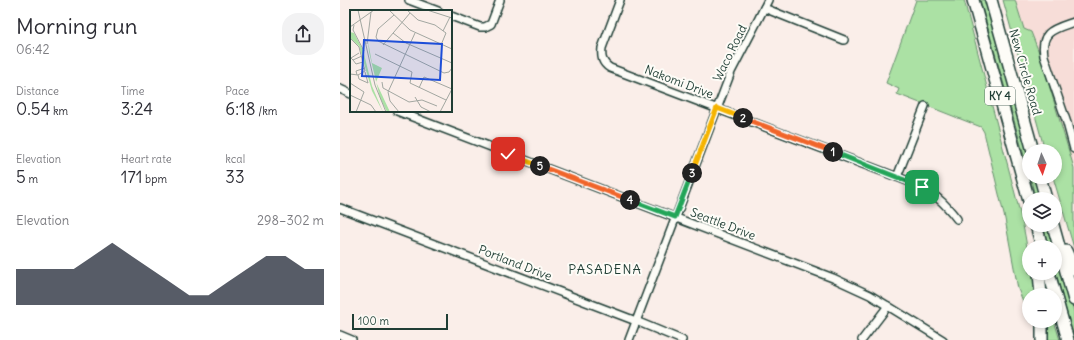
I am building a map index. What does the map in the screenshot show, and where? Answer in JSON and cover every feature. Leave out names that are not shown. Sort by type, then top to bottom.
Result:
[{"type":"highway","name":"KY 4","points":[[974,0],[1027,192]]},
{"type":"highway","name":"New Circle Road","points":[[991,0],[1031,144]]},
{"type":"highway","points":[[1055,232],[1074,300]]},
{"type":"highway","points":[[1060,232],[1074,268]]},
{"type":"highway","points":[[1051,280],[1068,340]]},
{"type":"highway","points":[[1042,328],[1042,340]]},
{"type":"street","points":[[409,0],[435,10]]},
{"type":"street","points":[[452,16],[480,27],[487,26],[491,24],[500,0]]},
{"type":"street","name":"Nakomi Drive","points":[[620,0],[602,48],[601,56],[606,65],[610,68],[914,183],[931,191],[945,204],[957,219]]},
{"type":"street","name":"Waco Road","points":[[628,340],[731,72],[768,0]]},
{"type":"street","points":[[764,8],[844,40]]},
{"type":"street","points":[[1074,22],[1051,30],[1043,42],[1043,48],[1044,56],[1067,123],[1074,149]]},
{"type":"street","points":[[340,89],[350,94]]},
{"type":"street","points":[[897,177],[925,106]]},
{"type":"street","name":"Seattle Drive","points":[[400,112],[833,278],[856,288],[888,306],[943,340]]},
{"type":"street","name":"Portland Drive","points":[[340,208],[682,340]]},
{"type":"street","points":[[862,340],[888,306]]},
{"type":"street","points":[[342,337],[352,340]]},
{"type":"shaded area","points":[[1015,0],[1074,0],[1074,168],[1040,55],[1024,29]]},
{"type":"green space","points":[[916,0],[964,0],[1020,211],[1022,232],[1024,232],[1026,240],[1022,240],[1022,280],[1033,280],[1035,288],[1022,288],[1022,299],[1018,289],[1005,219],[984,132],[981,127],[897,94],[899,89],[886,83]]},
{"type":"green space","points":[[980,0],[987,0],[1027,144],[1022,144],[1022,148]]},
{"type":"green space","points":[[1003,0],[1015,0],[1024,29],[1031,32],[1040,55],[1074,168],[1074,248],[1062,207],[1062,192],[1057,192],[1055,184],[1062,184],[1062,144],[1043,144]]},
{"type":"green space","points":[[1032,184],[1038,184],[1040,192],[1034,192]]},
{"type":"green space","points":[[1045,232],[1052,232],[1054,240],[1047,240]]},
{"type":"green space","points":[[1062,268],[1074,312],[1074,340],[1062,295],[1062,288],[1060,288],[1058,280],[1062,280]]},
{"type":"green space","points":[[1047,328],[1056,328],[1060,340],[1048,340]]},
{"type":"district","name":"PASADENA","points":[[605,269]]},
{"type":"route","points":[[508,154],[675,217],[717,108],[922,187]]}]
